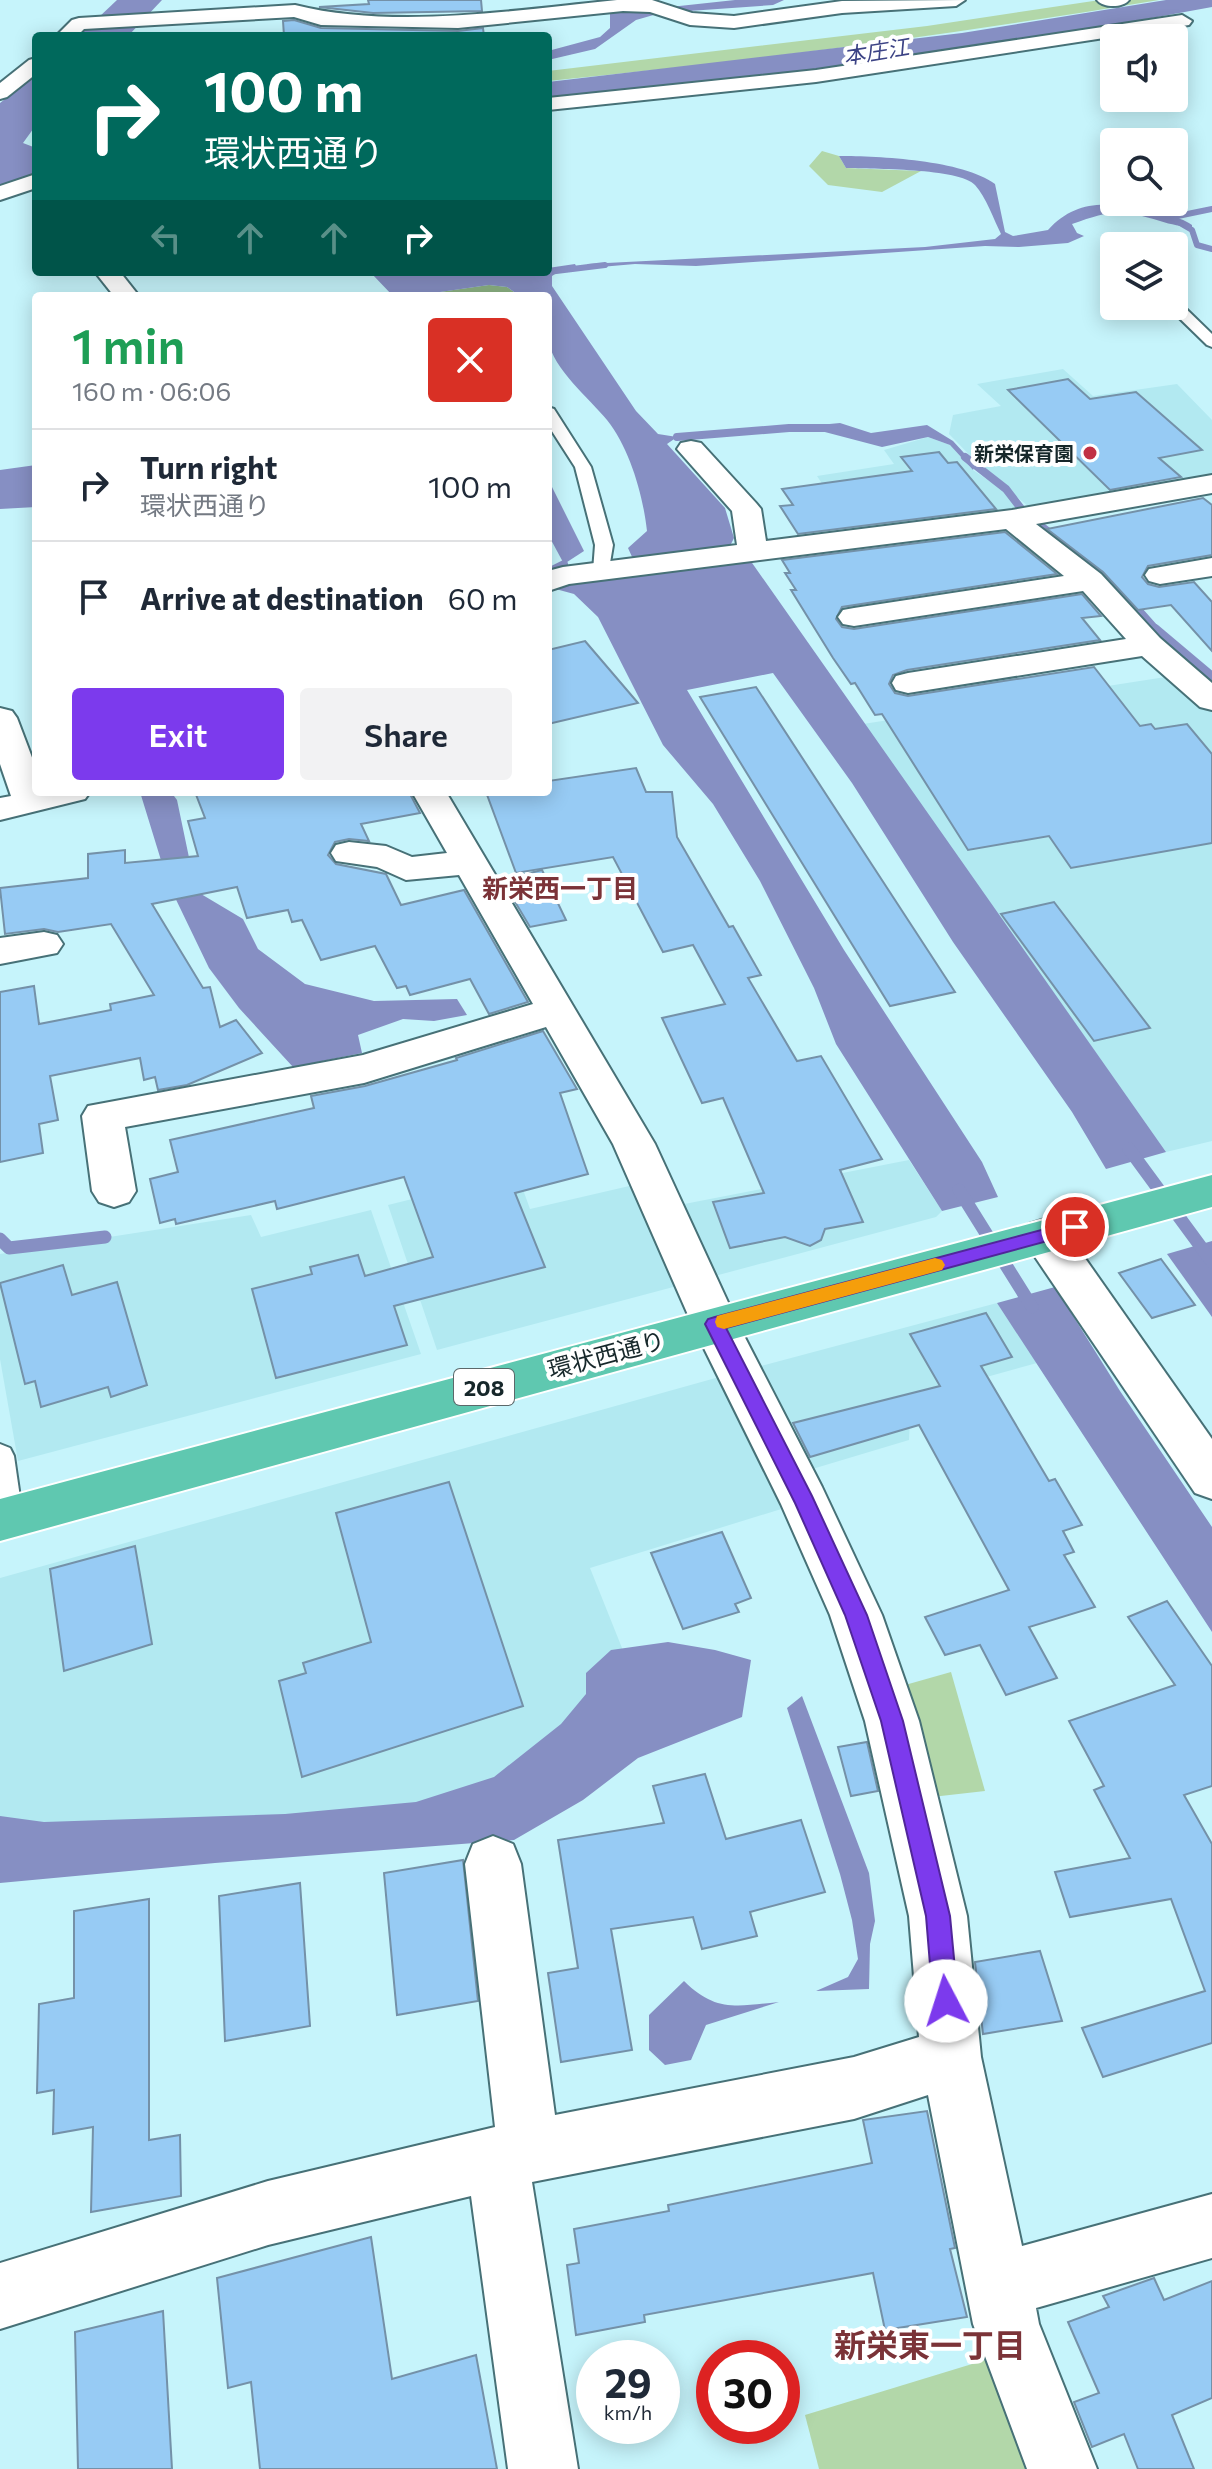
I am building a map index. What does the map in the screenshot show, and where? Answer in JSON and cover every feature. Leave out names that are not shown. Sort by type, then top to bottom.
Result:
[{"type":"highway","name":"環状西通り","points":[[4,1519],[1205,1193]]},
{"type":"street","points":[[162,18],[175,0]]},
{"type":"street","points":[[73,30],[162,18],[301,6],[321,19],[458,22],[621,3],[668,10],[708,22],[734,22],[827,9],[956,0]]},
{"type":"street","points":[[1106,0],[1120,0]]},
{"type":"street","points":[[1147,5],[1202,31]]},
{"type":"street","points":[[552,104],[816,76],[1182,21]]},
{"type":"street","points":[[0,93],[32,67]]},
{"type":"street","points":[[0,193],[32,182]]},
{"type":"street","points":[[110,276],[124,292]]},
{"type":"street","points":[[691,449],[746,509],[746,553]]},
{"type":"street","points":[[552,580],[563,576],[1025,516],[1212,484]]},
{"type":"street","points":[[1025,516],[1149,645],[1212,700]]},
{"type":"street","points":[[1160,575],[1212,567]]},
{"type":"street","points":[[854,617],[1090,581]]},
{"type":"street","points":[[908,683],[1149,645]]},
{"type":"street","points":[[0,718],[15,805],[55,796]]},
{"type":"street","points":[[431,796],[634,1144],[715,1324],[798,1488],[856,1615],[892,1721],[938,1916],[951,2057],[1006,2324],[1062,2469]]},
{"type":"street","points":[[349,853],[386,857],[406,869],[470,862]]},
{"type":"street","points":[[0,951],[44,944]]},
{"type":"street","points":[[114,1191],[103,1116],[364,1069],[558,1010]]},
{"type":"street","points":[[1035,1238],[1212,1478]]},
{"type":"street","points":[[493,1864],[513,2154],[543,2469]]},
{"type":"street","points":[[0,2296],[268,2213],[513,2154],[854,2088],[951,2057]]},
{"type":"street","points":[[998,2286],[1212,2226]]},
{"type":"lane","points":[[1188,319],[1212,342]]},
{"type":"lane","points":[[552,418],[583,467],[604,545],[615,569]]},
{"type":"lane","points":[[0,1456],[4,1519]]},
{"type":"shaded area","name":"新栄保育園","points":[[1063,369],[1093,396],[1177,384],[1212,420],[1212,478],[1033,510],[987,473],[949,434],[953,415],[1001,406],[977,384]]},
{"type":"shaded area","points":[[928,437],[950,445],[973,470],[1004,491],[1020,512],[856,535],[817,476],[894,464],[884,450]]},
{"type":"shaded area","points":[[1172,676],[1212,712],[1212,1141],[1166,1152],[863,724]]},
{"type":"shaded area","points":[[909,1160],[942,1211],[936,1217],[437,1350],[388,1205],[517,1173],[530,1209],[638,1184],[674,1206]]},
{"type":"shaded area","points":[[371,1210],[421,1354],[18,1461],[0,1359],[0,1254],[251,1215],[261,1237]]},
{"type":"shaded area","points":[[997,1303],[1037,1363],[911,1398],[909,1440],[799,1473],[750,1369]]},
{"type":"shaded area","points":[[730,1374],[791,1506],[590,1568],[638,1688],[475,1805],[0,1846],[0,1578]]},
{"type":"green space","points":[[1100,0],[1159,0],[854,46],[552,81],[552,71],[927,26]]},
{"type":"green space","points":[[822,151],[839,156],[846,168],[921,171],[882,192],[828,185],[809,166]]},
{"type":"green space","points":[[489,285],[507,287],[514,292],[439,292]]},
{"type":"green space","points":[[951,1672],[985,1791],[923,1798],[898,1687]]},
{"type":"green space","points":[[995,2357],[1040,2469],[819,2469],[805,2415]]},
{"type":"water","points":[[117,0],[162,0],[132,32],[83,32]]},
{"type":"water","points":[[735,0],[784,0],[773,5],[689,11],[670,7]]},
{"type":"water","name":"本庄江","points":[[1166,0],[1212,0],[1212,7],[1119,24],[1100,24],[1100,27],[805,71],[552,98],[552,82],[962,33]]},
{"type":"water","points":[[610,11],[664,12],[636,20],[595,49],[552,59],[552,50],[600,37],[610,28]]},
{"type":"water","points":[[32,78],[32,131],[23,143],[32,146],[32,176],[0,186],[0,103]]},
{"type":"water","points":[[839,156],[920,161],[981,176],[995,184],[1005,232],[1013,236],[1048,230],[1058,220],[1081,208],[1100,205],[1100,216],[1072,224],[1077,233],[1084,236],[1068,243],[696,266],[635,264],[589,268],[587,264],[925,247],[995,239],[1001,234],[983,196],[966,179],[914,170],[846,168]]},
{"type":"water","points":[[1143,216],[1175,217],[1192,225],[1192,230]]},
{"type":"water","points":[[575,264],[578,270],[558,272],[552,276],[552,267]]},
{"type":"water","points":[[374,276],[552,276],[552,286],[636,411],[658,434],[677,437],[667,444],[725,508],[734,538],[730,546],[633,559],[628,548],[647,531],[634,473],[607,420],[573,383],[552,353],[552,292],[514,292],[507,287],[489,285],[440,292],[389,292]]},
{"type":"water","points":[[840,423],[871,433],[927,425],[953,441],[975,465],[973,470],[950,445],[928,437],[882,447],[821,431],[819,425]]},
{"type":"water","points":[[32,466],[32,507],[0,509],[0,470]]},
{"type":"water","points":[[552,487],[584,551],[564,564],[552,542]]},
{"type":"water","points":[[750,560],[1166,1152],[1106,1169],[1072,1112],[953,942],[852,783],[773,673],[687,690],[844,950],[982,1162],[998,1197],[942,1211],[836,1044],[814,988],[760,881],[713,804],[663,745],[598,617],[574,594],[552,588],[577,581]]},
{"type":"water","points":[[141,796],[174,796],[196,891],[243,919],[258,949],[305,984],[374,1001],[457,999],[467,1015],[434,1021],[403,1019],[358,1035],[362,1053],[293,1067],[239,1008],[209,968],[168,883]]},
{"type":"water","points":[[1212,1241],[1212,1317],[1167,1254]]},
{"type":"water","points":[[1055,1287],[1120,1391],[1212,1527],[1212,1632],[997,1303]]},
{"type":"water","points":[[668,1642],[751,1660],[742,1717],[638,1758],[583,1800],[514,1840],[0,1883],[0,1816],[44,1822],[285,1814],[416,1802],[494,1777],[561,1724],[586,1694],[586,1673],[611,1650]]},
{"type":"water","points":[[802,1696],[869,1873],[875,1921],[870,1944],[869,1989],[816,1991],[848,1977],[858,1959],[840,1874],[787,1708]]},
{"type":"water","points":[[684,1981],[717,2003],[739,2006],[779,2002],[706,2025],[691,2060],[665,2065],[649,2050],[649,2015]]},
{"type":"building","points":[[368,0],[481,0],[482,11],[373,13],[319,7],[369,4]]},
{"type":"building","points":[[294,20],[321,28],[458,31],[483,28],[484,32],[284,32],[283,21]]},
{"type":"building","points":[[1068,379],[1090,399],[1136,392],[1202,450],[1159,458],[1181,477],[1110,490],[1008,390]]},
{"type":"building","points":[[939,452],[948,463],[957,462],[996,509],[798,534],[780,506],[793,505],[782,489],[912,471],[901,457]]},
{"type":"building","points":[[1203,498],[1212,505],[1212,555],[1148,566],[1142,577],[1148,584],[1159,587],[1194,582],[1212,602],[1212,651],[1171,605],[1138,610],[1103,572],[1047,529]]},
{"type":"building","points":[[1005,532],[1057,574],[842,607],[836,619],[842,627],[854,629],[1082,594],[1101,616],[1082,618],[1100,640],[907,670],[893,675],[889,684],[895,693],[908,696],[1094,667],[1140,726],[1151,724],[1155,729],[1187,724],[1212,754],[1212,843],[1071,868],[1049,836],[968,850],[882,714],[875,715],[855,683],[851,684],[833,658],[791,590],[796,590],[785,573],[790,573],[782,560]]},
{"type":"building","points":[[585,641],[638,703],[552,723],[552,649]]},
{"type":"building","points":[[756,687],[955,992],[890,1006],[700,697]]},
{"type":"building","points":[[636,768],[646,792],[672,792],[677,837],[761,975],[748,978],[797,1061],[821,1056],[882,1159],[840,1170],[863,1222],[825,1229],[821,1240],[810,1246],[785,1237],[730,1248],[713,1202],[764,1193],[723,1098],[702,1103],[662,1018],[725,1004],[693,945],[663,952],[613,857],[516,873],[487,796],[552,796],[552,780]]},
{"type":"building","points":[[197,796],[411,796],[420,813],[361,824],[369,841],[349,839],[335,842],[328,855],[336,864],[386,874],[401,905],[464,890],[528,1002],[489,1014],[470,979],[410,995],[406,986],[397,988],[375,946],[321,960],[302,920],[292,922],[288,910],[247,918],[237,887],[152,904],[203,988],[210,987],[220,1027],[236,1020],[262,1053],[187,1085],[158,1090],[155,1077],[144,1080],[140,1058],[50,1076],[58,1120],[39,1124],[43,1153],[0,1162],[0,992],[34,986],[39,1024],[111,1010],[110,1004],[154,995],[111,924],[58,932],[44,929],[5,934],[0,888],[88,878],[88,854],[125,850],[125,863],[198,856],[188,821],[205,818]]},
{"type":"building","points":[[542,870],[566,920],[530,927],[502,880]]},
{"type":"building","points":[[1054,902],[1150,1028],[1094,1041],[1001,914]]},
{"type":"building","points":[[543,1031],[577,1089],[560,1093],[588,1174],[515,1193],[545,1267],[394,1306],[407,1345],[276,1378],[252,1289],[312,1274],[310,1267],[358,1255],[365,1276],[433,1257],[404,1177],[277,1209],[275,1201],[176,1224],[175,1219],[160,1223],[150,1179],[178,1172],[170,1140],[314,1108],[311,1096],[365,1086]]},
{"type":"building","points":[[1161,1259],[1195,1305],[1152,1318],[1119,1273]]},
{"type":"building","points":[[63,1265],[72,1295],[117,1282],[147,1385],[111,1397],[108,1387],[41,1407],[35,1381],[25,1384],[0,1283]]},
{"type":"building","points":[[986,1313],[1012,1357],[981,1366],[1049,1481],[1055,1479],[1082,1525],[1063,1531],[1074,1552],[1064,1555],[1095,1607],[1029,1627],[1057,1678],[1006,1695],[980,1645],[945,1655],[925,1617],[1009,1590],[919,1425],[810,1457],[793,1423],[940,1386],[910,1334]]},
{"type":"building","points":[[449,1482],[523,1706],[302,1777],[279,1681],[306,1673],[303,1663],[371,1642],[336,1513]]},
{"type":"building","points":[[722,1532],[751,1598],[735,1604],[739,1612],[683,1629],[651,1553]]},
{"type":"building","points":[[135,1546],[152,1644],[64,1671],[50,1569]]},
{"type":"building","points":[[1167,1601],[1212,1666],[1212,1786],[1184,1795],[1212,1844],[1212,2043],[1103,2077],[1082,2028],[1205,1991],[1171,1899],[1070,1917],[1055,1872],[1130,1858],[1094,1790],[1104,1786],[1069,1721],[1175,1685],[1128,1617]]},
{"type":"building","points":[[867,1742],[878,1791],[851,1796],[838,1747]]},
{"type":"building","points":[[705,1774],[726,1839],[801,1820],[825,1892],[750,1912],[757,1936],[702,1949],[693,1917],[611,1929],[632,2050],[561,2062],[548,1973],[578,1968],[558,1840],[664,1823],[653,1786]]},
{"type":"building","points":[[463,1860],[478,2001],[397,2015],[384,1873]]},
{"type":"building","points":[[300,1883],[310,2026],[225,2041],[219,1896]]},
{"type":"building","points":[[149,1899],[149,2140],[180,2135],[181,2196],[91,2212],[93,2127],[53,2134],[54,2090],[37,2093],[39,2004],[74,1998],[74,1911]]},
{"type":"building","points":[[1040,1951],[1062,2021],[983,2034],[975,1962]]},
{"type":"building","points":[[927,2111],[955,2248],[950,2249],[967,2317],[885,2330],[873,2273],[644,2315],[645,2322],[576,2335],[567,2265],[579,2263],[574,2229],[669,2211],[668,2205],[872,2163],[863,2120]]},
{"type":"building","points":[[371,2237],[392,2379],[476,2355],[497,2469],[260,2469],[251,2382],[228,2388],[217,2278]]},
{"type":"building","points":[[1154,2278],[1164,2300],[1212,2281],[1212,2398],[1172,2415],[1194,2469],[1138,2469],[1124,2434],[1092,2447],[1074,2402],[1099,2393],[1068,2322],[1109,2307],[1103,2296]]},
{"type":"building","points":[[163,2311],[172,2469],[78,2469],[75,2332]]},
{"type":"waterway","points":[[1168,218],[1212,209]]},
{"type":"waterway","points":[[1180,223],[1192,230],[1197,245],[1212,249]]},
{"type":"waterway","points":[[552,272],[605,265]]},
{"type":"waterway","points":[[677,437],[789,428],[834,428]]},
{"type":"waterway","points":[[965,457],[1006,489],[1026,515],[1109,577],[1156,630]]},
{"type":"waterway","points":[[552,570],[564,564]]},
{"type":"waterway","points":[[1156,630],[1212,677]]},
{"type":"waterway","points":[[1129,1149],[1212,1262]]},
{"type":"waterway","points":[[959,1190],[1032,1307]]},
{"type":"waterway","points":[[0,1239],[9,1248],[105,1237]]},
{"type":"slow traffic","points":[[724,1322],[935,1265]]},
{"type":"place","name":"新栄保育園","points":[[1090,453]]},
{"type":"district","name":"新栄西一丁目","points":[[560,887]]},
{"type":"district","name":"新栄東一丁目","points":[[930,2344]]},
{"type":"route","points":[[946,2001],[938,1916],[892,1721],[856,1615],[805,1502],[715,1324],[1075,1227]]}]
